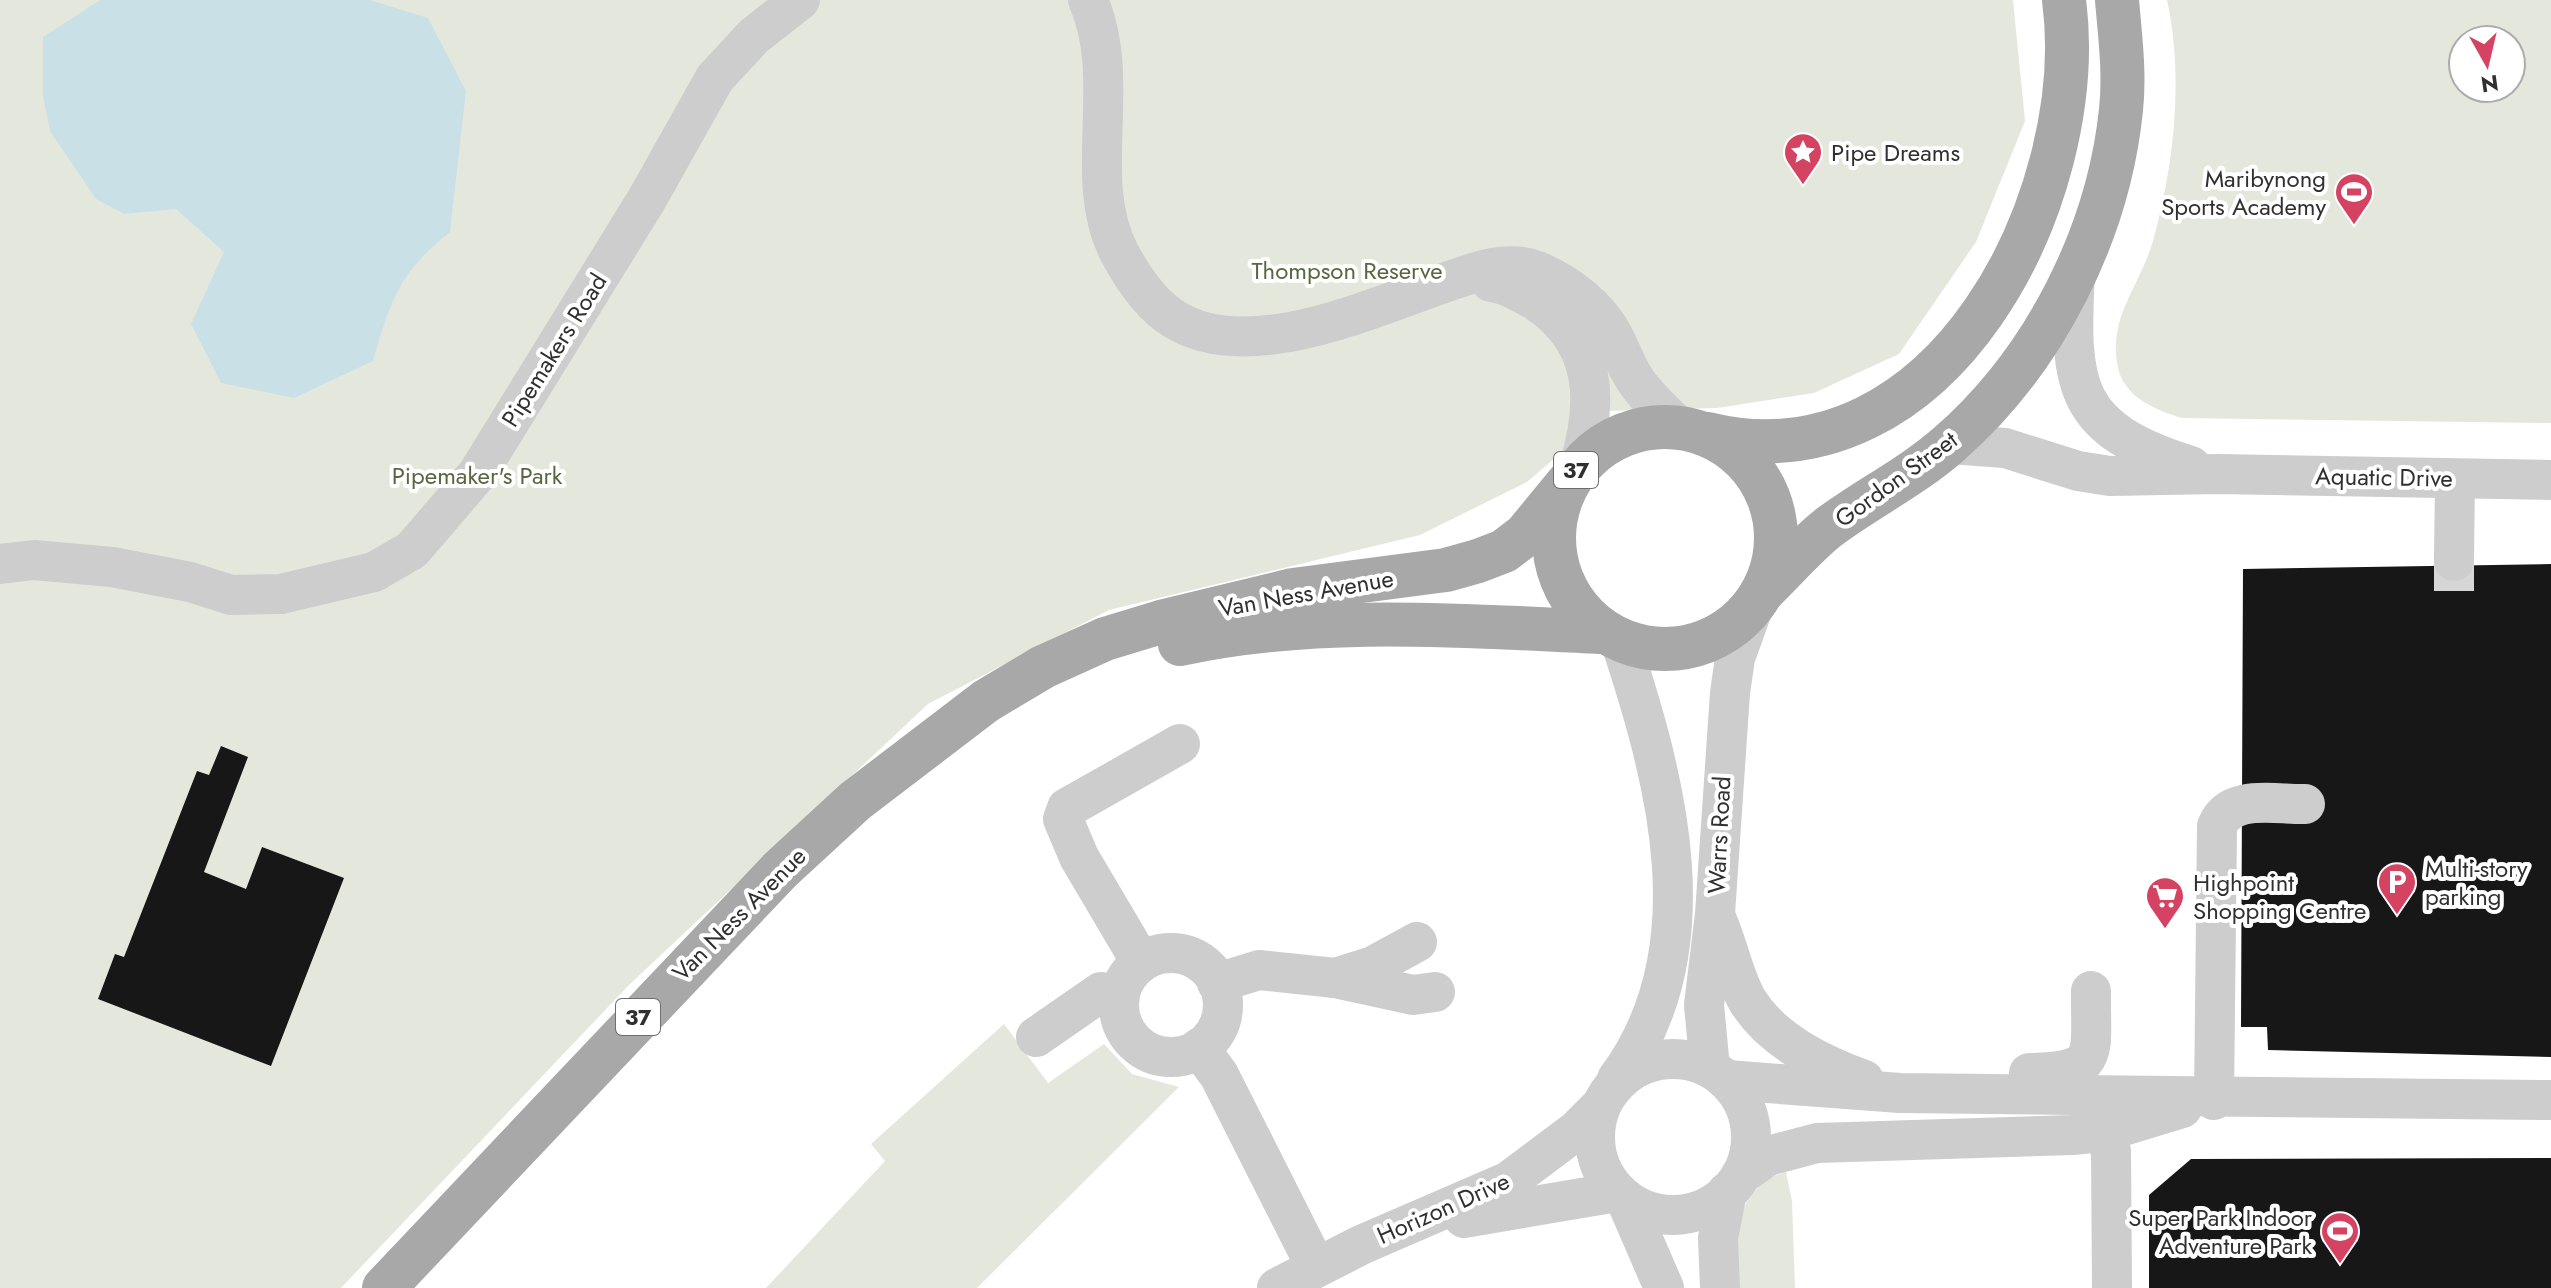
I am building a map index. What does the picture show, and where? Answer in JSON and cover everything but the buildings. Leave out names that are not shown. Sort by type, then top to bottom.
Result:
[{"type":"main road","name":"37","points":[[1759,598],[1734,626],[1693,645],[1649,648],[1612,636],[1583,614],[1567,591],[1556,565],[1555,523],[1573,475],[1595,450],[1624,434],[1657,427],[1759,441],[1826,431],[1863,417],[1937,369],[1968,336],[1992,302],[2015,260],[2051,171],[2062,119],[2064,0]]},
{"type":"main road","name":"Gordon Street","points":[[1759,598],[1829,528],[1950,444],[2040,341],[2075,272],[2099,213],[2121,109],[2117,0]]},
{"type":"main road","points":[[1690,430],[1731,447],[1754,469],[1770,498],[1777,529],[1775,561],[1759,598]]},
{"type":"main road","name":"Van Ness Avenue","points":[[384,1288],[780,870],[855,801],[986,701],[1043,667],[1105,639],[1265,596],[1446,570],[1504,551],[1525,535],[1573,475]]},
{"type":"main road","name":"Van Ness Avenue","points":[[908,763],[1002,708],[1161,647],[1216,636],[1402,626],[1612,636]]},
{"type":"street","name":"Pipemakers Road","points":[[0,564],[34,560],[112,567],[190,582],[231,595],[281,594],[374,572],[412,550],[478,473],[647,199],[715,78],[754,36],[800,0]]},
{"type":"street","points":[[1088,0],[1100,28],[1104,58],[1103,177],[1107,216],[1119,252],[1135,277],[1150,297],[1174,319],[1204,332],[1280,333],[1362,312],[1486,269],[1532,269],[1563,284],[1607,325],[1632,376],[1690,430]]},
{"type":"street","name":"Aquatic Drive","points":[[2075,272],[2071,337],[2073,365],[2100,419],[2121,438],[2147,452],[2217,474]]},
{"type":"street","points":[[1438,285],[1463,281],[1498,283],[1522,292],[1558,316],[1573,332],[1589,380],[1590,413],[1573,475]]},
{"type":"street","name":"Aquatic Drive","points":[[1950,444],[2005,448],[2078,471],[2110,476],[2217,474],[2551,480]]},
{"type":"street","points":[[2454,561],[2455,479]]},
{"type":"street","name":"Warrs Road","points":[[1718,1074],[1704,1005],[1715,914],[1730,693],[1735,658],[1759,598]]},
{"type":"street","name":"Warrs Road","points":[[1606,1097],[1636,1055],[1656,1005],[1670,934],[1673,887],[1671,838],[1655,751],[1612,636]]},
{"type":"street","points":[[1141,962],[1068,864],[1063,819],[1067,808],[1180,744]]},
{"type":"street","points":[[2224,1097],[2215,1022],[2217,826],[2229,807],[2244,804],[2305,804]]},
{"type":"street","points":[[1715,914],[1748,1002],[1770,1026],[1790,1045],[1818,1061],[1900,1093]]},
{"type":"street","points":[[1335,978],[1373,966],[1417,942]]},
{"type":"street","points":[[1180,954],[1203,964],[1217,983],[1223,1005],[1221,1017],[1216,1030],[1199,1048],[1170,1056],[1141,1047],[1122,1022],[1119,995],[1124,981],[1141,962],[1154,956],[1180,954]]},
{"type":"street","points":[[1217,983],[1259,970],[1335,978],[1393,993],[1435,992]]},
{"type":"street","points":[[1983,1092],[2022,1073],[2079,1069],[2090,1048],[2091,991]]},
{"type":"street","points":[[1036,1037],[1101,992],[1119,995]]},
{"type":"street","points":[[1199,1048],[1219,1075],[1316,1267]]},
{"type":"street","points":[[1664,1288],[1622,1196],[1604,1174],[1596,1153],[1594,1130],[1606,1097],[1633,1069],[1658,1060],[1684,1059],[1718,1074],[1900,1093],[1983,1092],[2102,1114]]},
{"type":"street","points":[[1718,1074],[1740,1096],[1751,1135],[1718,1238],[1720,1288]]},
{"type":"street","name":"Horizon Drive","points":[[1277,1288],[1316,1267],[1509,1181],[1577,1130],[1606,1097]]},
{"type":"street","points":[[1622,1196],[1651,1212],[1678,1215],[1705,1208],[1768,1156],[1817,1143],[2102,1114],[2224,1097],[2551,1100]]},
{"type":"street","points":[[2102,1114],[2111,1151],[2112,1288]]},
{"type":"street","name":"Horizon Drive","points":[[1316,1267],[1449,1220],[1622,1196]]},
{"type":"green space","name":"Pipemaker's Park","points":[[0,0],[2013,0],[2025,121],[1976,242],[1899,354],[1814,393],[1717,408],[1610,411],[1527,482],[1420,535],[1109,610],[928,704],[629,985],[341,1288],[0,1288]]},
{"type":"green space","name":"Maribynong Sports Academy","points":[[2167,0],[2551,0],[2551,423],[2182,418],[2152,407],[2134,395],[2118,368],[2117,333],[2126,303],[2153,241],[2160,212],[2171,152],[2175,60]]},
{"type":"green space","points":[[1004,1024],[1048,1083],[1104,1044],[1132,1074],[1179,1087],[977,1288],[766,1288],[885,1161],[871,1144]]},
{"type":"green space","points":[[1786,1172],[1792,1201],[1795,1288],[1736,1288],[1733,1253],[1740,1218],[1757,1189]]},
{"type":"water","points":[[100,0],[370,0],[428,18],[466,91],[450,232],[419,261],[399,289],[373,361],[294,398],[221,383],[191,324],[224,252],[176,209],[124,214],[96,199],[50,131],[43,96],[43,37]]},
{"type":"tunnel","points":[[2454,561],[2454,591]]},
{"type":"place","name":"Pipe Dreams","points":[[1803,186]]},
{"type":"place","name":"Maribynong Sports Academy","points":[[2354,226]]},
{"type":"place","name":"Multi-story parking","points":[[2397,916]]},
{"type":"place","name":"Highpoint Shopping Centre","points":[[2165,930]]},
{"type":"place","name":"Super Park Indoor Adventure Park","points":[[2340,1265]]},
{"type":"park label","name":"Thompson Reserve","points":[[1347,270]]}]
